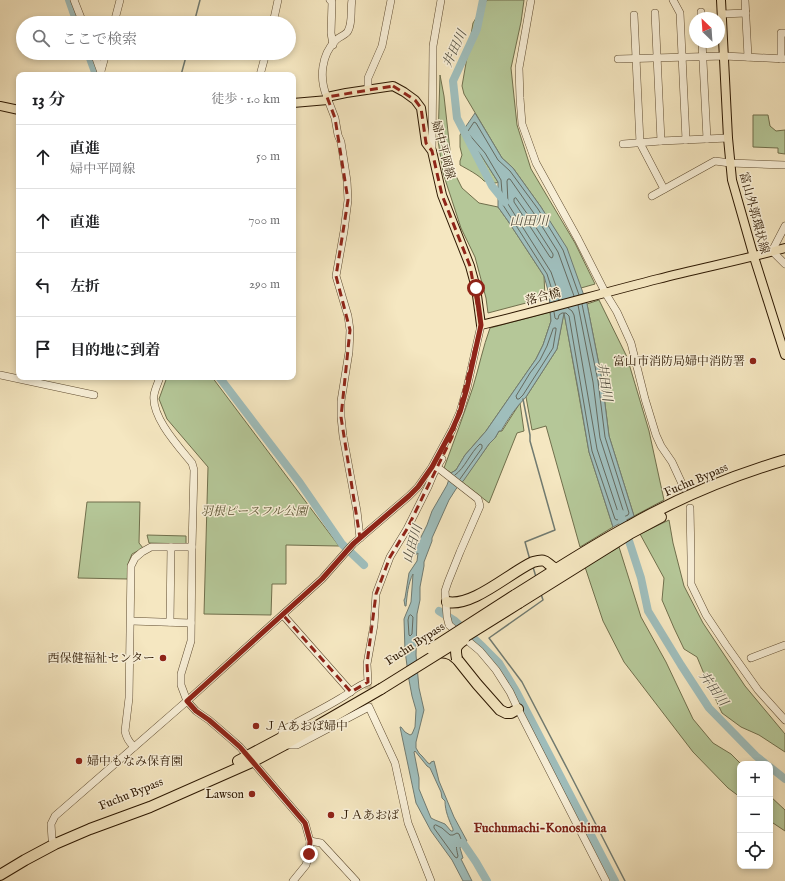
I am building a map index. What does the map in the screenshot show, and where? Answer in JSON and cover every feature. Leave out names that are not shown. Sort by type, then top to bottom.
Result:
[{"type":"highway","name":"Fuchu Bypass","points":[[54,842],[250,759],[283,742],[340,707],[439,652],[675,506],[727,479],[785,460]]},
{"type":"highway","name":"Fuchu Bypass","points":[[381,685],[515,595],[629,525],[729,485],[785,467]]},
{"type":"highway","points":[[447,605],[478,595],[533,562],[542,560],[546,561],[551,567],[556,569]]},
{"type":"highway","points":[[515,595],[542,576],[545,568],[544,565],[533,562]]},
{"type":"highway","points":[[457,659],[456,649],[458,645],[490,621]]},
{"type":"highway","points":[[439,652],[448,653],[457,659],[500,710],[506,714],[518,709]]},
{"type":"highway","points":[[0,869],[21,856],[54,842]]},
{"type":"highway","points":[[0,875],[54,842]]},
{"type":"main road","name":"富山外郭環状線","points":[[722,0],[722,12]]},
{"type":"main road","name":"富山外郭環状線","points":[[724,48],[728,138],[733,188],[754,257],[783,342],[785,355]]},
{"type":"main road","name":"婦中平岡線","points":[[296,103],[327,99],[393,86],[415,100],[421,108],[426,143],[432,151],[442,194],[470,266],[484,325]]},
{"type":"main road","points":[[0,106],[16,109]]},
{"type":"main road","points":[[606,294],[659,279],[754,257],[785,248]]},
{"type":"main road","name":"落合橋","points":[[484,325],[606,294]]},
{"type":"street","points":[[74,0],[80,16]]},
{"type":"street","points":[[116,16],[120,0]]},
{"type":"street","points":[[275,16],[278,0]]},
{"type":"street","points":[[330,0],[332,2],[331,33],[333,45]]},
{"type":"street","points":[[352,0],[351,26],[347,33],[337,39],[325,56],[322,71],[324,90],[335,118],[338,135],[341,142],[347,181],[348,200],[336,276],[348,316],[350,330],[349,352],[341,417],[343,436],[357,511],[360,538]]},
{"type":"street","points":[[368,90],[368,78],[382,46],[391,0]]},
{"type":"street","points":[[531,0],[519,68],[522,124],[536,163],[617,312],[631,342],[645,399],[656,435],[661,446],[672,462],[684,488]]},
{"type":"street","points":[[673,0],[680,13],[686,140]]},
{"type":"street","points":[[745,0],[748,57]]},
{"type":"street","points":[[432,151],[433,46],[439,1]]},
{"type":"street","points":[[655,13],[662,141]]},
{"type":"street","points":[[725,14],[746,13]]},
{"type":"street","points":[[634,15],[640,143],[664,189]]},
{"type":"street","points":[[618,59],[682,56],[724,56],[783,59],[781,33],[785,32]]},
{"type":"street","points":[[702,48],[707,139]]},
{"type":"street","points":[[97,60],[102,72]]},
{"type":"street","points":[[102,72],[105,60]]},
{"type":"street","points":[[261,72],[264,60]]},
{"type":"street","points":[[622,144],[728,138]]},
{"type":"street","points":[[652,196],[715,161],[785,165]]},
{"type":"street","points":[[785,226],[772,251],[785,264]]},
{"type":"street","points":[[54,842],[51,824],[55,816],[283,615],[322,579],[353,544],[418,487],[432,467],[460,412],[484,325]]},
{"type":"street","points":[[0,375],[16,378]]},
{"type":"street","points":[[24,380],[94,395]]},
{"type":"street","points":[[159,380],[154,396],[160,421],[192,463],[194,470],[190,641],[181,674],[181,685],[187,701],[196,711],[231,739],[305,823],[310,841],[309,854],[306,865],[293,881]]},
{"type":"street","points":[[431,881],[408,823],[395,763],[369,707],[297,745],[283,742],[282,733],[286,728],[320,711],[363,683],[368,682],[367,664],[374,625],[376,594],[380,580],[390,557],[407,529],[433,475],[438,468],[452,437],[452,430]]},
{"type":"street","points":[[438,468],[478,499],[480,506],[445,592],[449,625],[480,651],[496,670],[510,692],[606,881]]},
{"type":"street","points":[[690,508],[690,584],[706,615],[726,645],[758,690],[785,720]]},
{"type":"street","points":[[134,747],[125,735],[129,698],[131,566],[135,558],[151,547],[192,547]]},
{"type":"street","points":[[170,622],[171,547]]},
{"type":"street","points":[[283,615],[351,692]]},
{"type":"street","points":[[131,621],[191,623]]},
{"type":"street","points":[[751,658],[785,645]]},
{"type":"street","points":[[310,841],[321,843],[356,881]]},
{"type":"highlighted area","points":[[393,86],[415,100],[421,108],[426,143],[432,151],[442,195],[470,266],[481,325],[452,437],[407,529],[390,557],[376,594],[367,664],[368,682],[351,692],[283,615],[322,579],[360,538],[341,417],[350,330],[336,276],[348,200],[335,118],[327,97]]},
{"type":"green space","points":[[487,0],[524,0],[511,68],[517,125],[531,169],[575,243],[595,284],[581,288],[566,248],[541,207],[513,168],[502,158],[464,94],[462,86],[473,23]]},
{"type":"green space","points":[[440,75],[444,96],[452,168],[462,188],[479,203],[498,207],[544,276],[545,298],[488,313],[486,298],[475,257],[461,228],[443,173],[438,140]]},
{"type":"green space","points":[[753,115],[768,115],[770,126],[776,131],[785,130],[785,154],[778,153],[778,148],[753,147]]},
{"type":"green space","points":[[462,132],[481,155],[498,182],[484,181],[476,174],[460,165],[462,155],[460,135]]},
{"type":"green space","points":[[599,300],[627,357],[649,431],[664,500],[634,516],[609,436],[602,380],[587,304]]},
{"type":"green space","points":[[550,312],[551,321],[543,345],[536,359],[486,431],[465,455],[456,470],[451,473],[444,468],[473,387],[490,328]]},
{"type":"green space","points":[[564,312],[589,452],[613,527],[580,547],[546,426],[532,430],[526,397],[557,349]]},
{"type":"green space","name":"羽根ピースフル公園","points":[[166,380],[214,380],[339,546],[286,545],[286,584],[272,584],[271,615],[204,614],[208,467],[167,419],[159,399]]},
{"type":"green space","points":[[520,403],[524,431],[517,433],[489,503],[462,482],[499,431],[502,431]]},
{"type":"green space","points":[[87,502],[140,502],[139,543],[143,548],[132,554],[128,564],[128,579],[78,578]]},
{"type":"green space","points":[[669,520],[684,586],[703,623],[745,686],[785,734],[785,752],[759,735],[741,727],[722,713],[697,657],[684,649],[662,600],[664,578],[640,534]]},
{"type":"green space","points":[[147,535],[186,536],[186,544],[149,543]]},
{"type":"green space","points":[[619,547],[641,617],[666,662],[693,719],[713,743],[731,754],[738,761],[737,795],[728,788],[693,752],[624,662],[603,621],[585,567]]},
{"type":"green space","points":[[773,799],[785,810],[785,831],[773,823]]},
{"type":"water","name":"山田川","points":[[475,113],[502,158],[513,168],[541,207],[567,248],[587,304],[602,380],[609,436],[634,516],[613,527],[589,452],[564,313],[557,349],[526,397],[512,413],[501,431],[499,431],[489,444],[449,500],[432,538],[424,562],[417,614],[416,655],[419,688],[424,710],[416,742],[416,748],[428,763],[430,764],[434,761],[439,781],[454,817],[467,841],[461,845],[460,848],[463,858],[461,859],[472,881],[463,881],[452,860],[431,831],[416,803],[400,727],[410,735],[415,727],[416,710],[409,680],[405,651],[404,619],[411,602],[413,574],[407,594],[406,606],[404,600],[409,573],[417,561],[418,553],[415,555],[413,553],[427,525],[432,511],[447,485],[451,473],[456,470],[465,455],[486,431],[536,359],[543,345],[551,321],[549,294],[544,276],[498,207],[498,182],[481,155],[462,132]],"holes":[[[415,751],[430,768],[441,792],[442,798],[445,801],[446,812],[453,831],[451,831],[445,824],[431,818],[419,789]]]},
{"type":"waterway","points":[[69,0],[75,16]]},
{"type":"waterway","points":[[196,16],[200,0]]},
{"type":"waterway","name":"井田川","points":[[483,0],[477,29],[453,81],[457,118],[492,186],[505,202]]},
{"type":"waterway","points":[[91,60],[95,72]]},
{"type":"waterway","points":[[182,72],[185,60]]},
{"type":"waterway","points":[[221,380],[300,483],[342,544],[364,565]]},
{"type":"waterway","points":[[523,399],[530,441],[555,530],[525,542],[530,560]]},
{"type":"waterway","name":"井田川","points":[[620,513],[641,578],[648,611],[709,708],[762,761]]},
{"type":"waterway","points":[[533,567],[536,577]]},
{"type":"waterway","points":[[541,594],[543,600],[489,638],[522,682],[625,881]]},
{"type":"waterway","name":"山田川","points":[[439,611],[455,621],[499,663],[516,691],[615,881]]},
{"type":"waterway","name":"井田川","points":[[773,769],[785,779]]},
{"type":"waterway","points":[[453,843],[463,843],[487,881]]},
{"type":"tunnel","points":[[368,682],[369,707]]},
{"type":"place","name":"富山市消防局婦中消防署","points":[[753,361]]},
{"type":"place","name":"西保健福祉センター","points":[[163,658]]},
{"type":"place","name":"ＪＡあおば婦中","points":[[256,726]]},
{"type":"place","name":"婦中もなみ保育園","points":[[79,761]]},
{"type":"place","name":"Lawson","points":[[252,794]]},
{"type":"place","name":"ＪＡあおば","points":[[331,815]]},
{"type":"district","name":"Fuchumachi-Konoshima","points":[[540,828]]},
{"type":"route","points":[[309,854],[310,841],[305,823],[240,747],[209,720],[196,711],[187,701],[322,579],[353,544],[409,496],[418,487],[432,467],[460,412],[467,388],[481,325],[476,288]]}]
